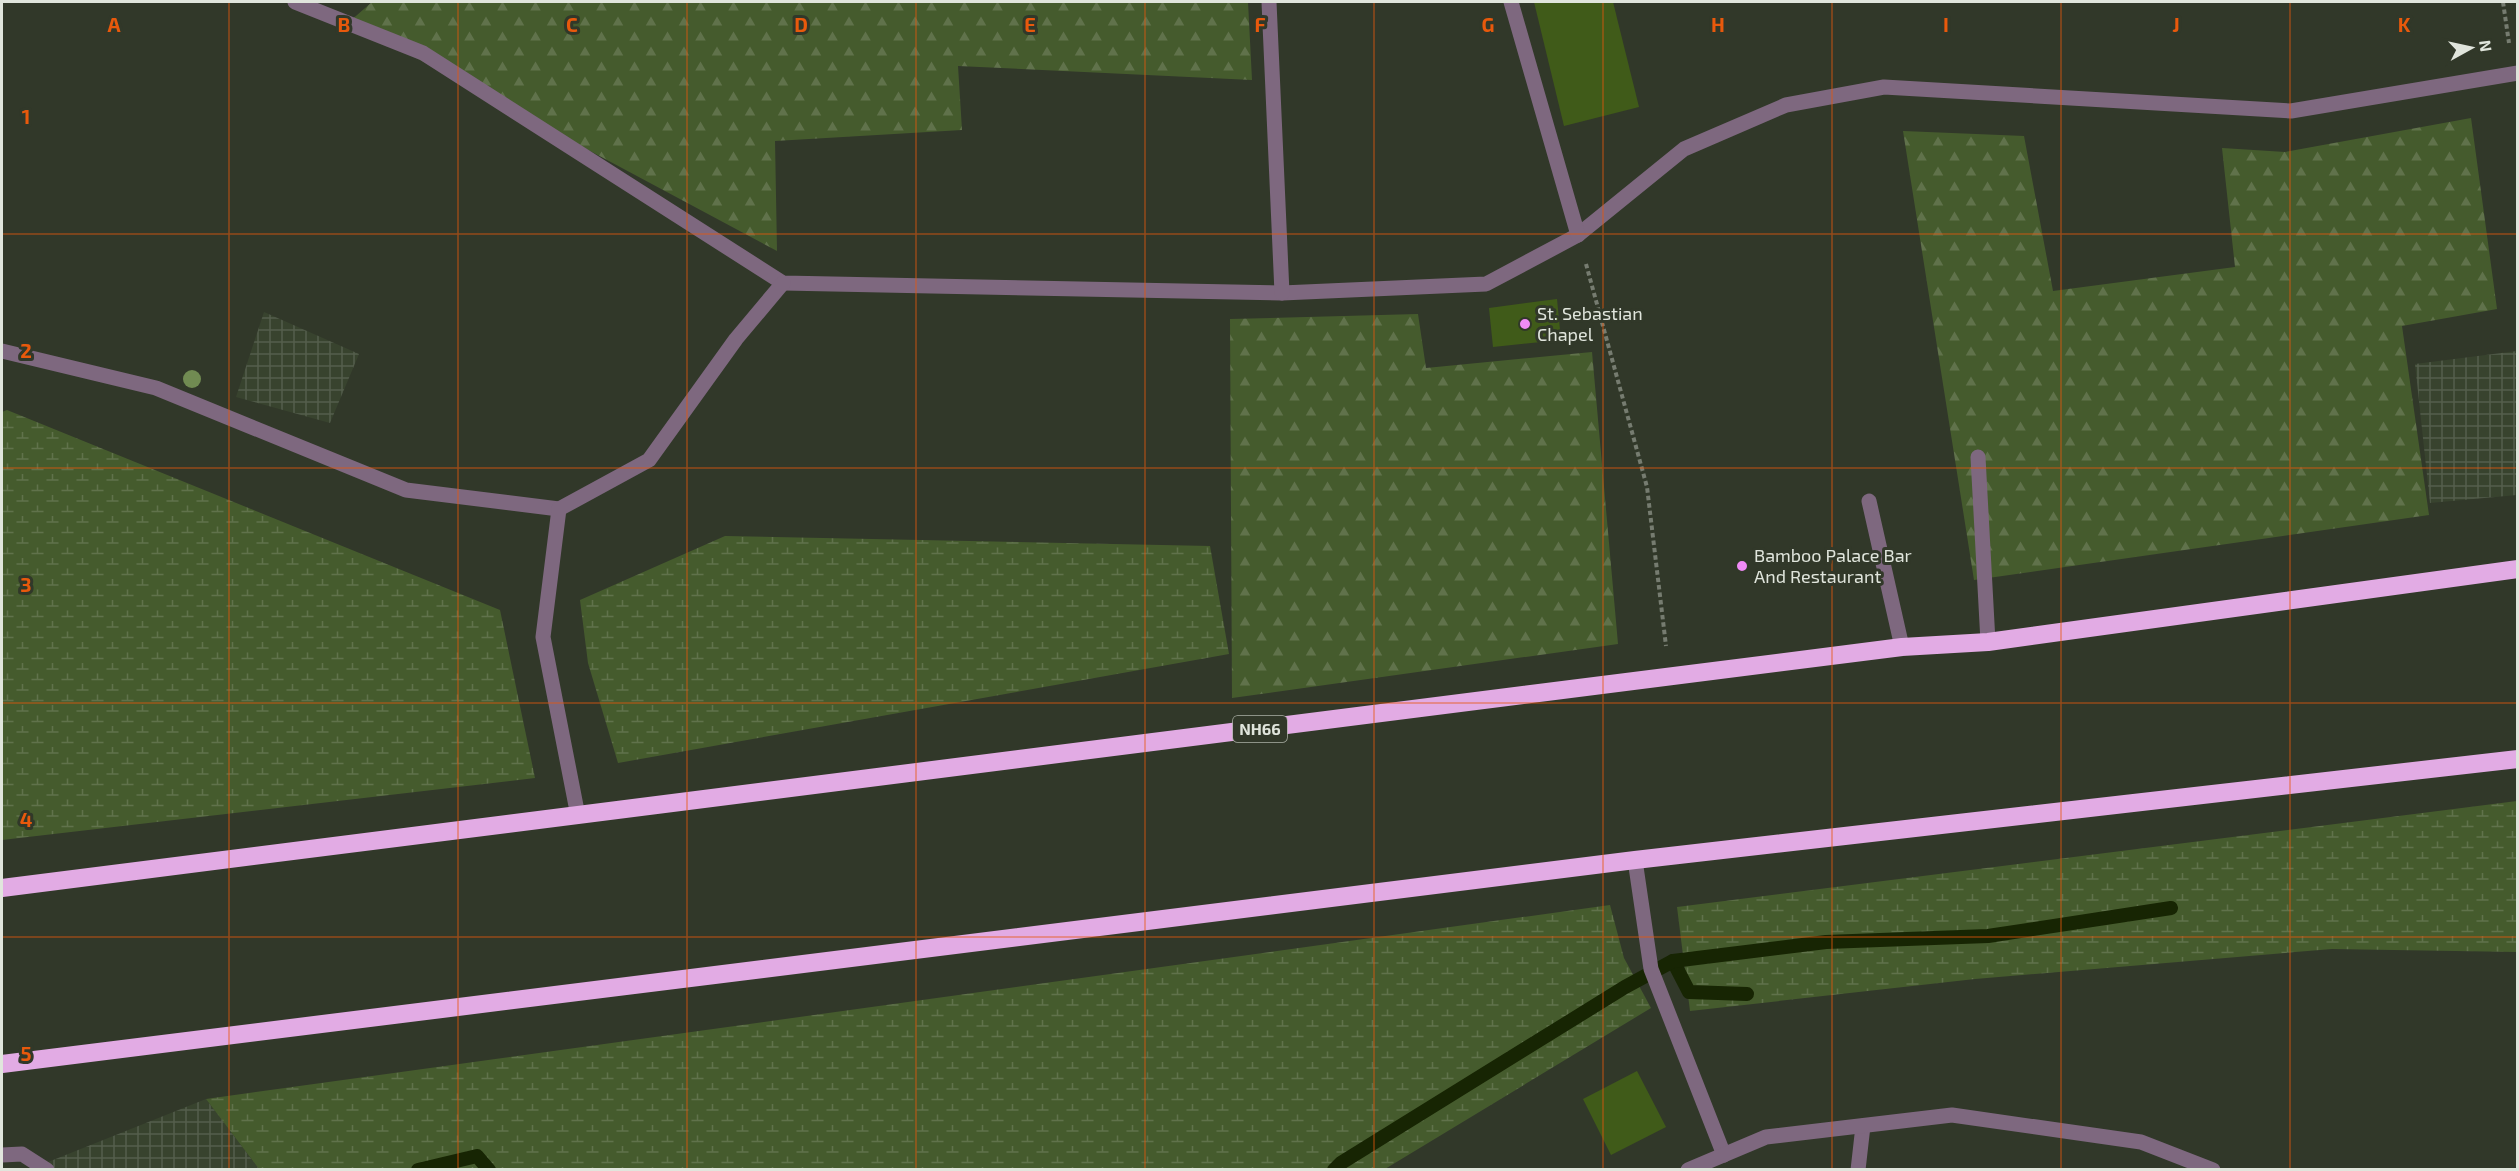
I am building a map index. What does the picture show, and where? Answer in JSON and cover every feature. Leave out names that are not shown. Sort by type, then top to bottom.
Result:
[{"type":"highway","name":"NH66","points":[[2,888],[1902,647],[1988,642],[2517,569]]},
{"type":"highway","points":[[2,1064],[1635,860],[2517,759]]},
{"type":"street","points":[[295,2],[316,5],[423,53],[783,283],[1282,292],[1486,284],[1578,235],[1684,150],[1786,105],[1884,87],[2291,111],[2516,73]]},
{"type":"street","points":[[1269,2],[1282,292]]},
{"type":"street","points":[[1511,2],[1578,235]]},
{"type":"street","points":[[2,351],[156,388],[406,490],[559,509],[649,460],[736,339],[783,283]]},
{"type":"street","points":[[1978,457],[1988,642]]},
{"type":"street","points":[[1869,501],[1902,647]]},
{"type":"street","points":[[559,509],[543,636],[578,816]]},
{"type":"street","points":[[1635,860],[1651,969],[1724,1155]]},
{"type":"street","points":[[1688,1170],[1766,1137],[1952,1115],[2141,1142],[2213,1170]]},
{"type":"street","points":[[1858,1170],[1863,1126]]},
{"type":"street","points":[[2,1155],[22,1154],[46,1170]]},
{"type":"path","points":[[2503,2],[2516,73]]},
{"type":"path","points":[[1578,235],[1647,487],[1670,676]]},
{"type":"shaded area","points":[[264,312],[359,354],[330,423],[236,397]]},
{"type":"shaded area","points":[[2517,351],[2517,495],[2430,503],[2415,364]]},
{"type":"shaded area","points":[[206,1099],[259,1169],[28,1170]]},
{"type":"green space","points":[[372,2],[1248,2],[1252,80],[958,66],[962,130],[775,141],[777,251],[349,22]]},
{"type":"green space","points":[[2471,118],[2497,309],[2402,326],[2429,515],[1974,580],[1903,131],[2024,136],[2053,291],[2235,267],[2222,148],[2285,152]]},
{"type":"green space","points":[[1418,314],[1426,368],[1592,352],[1618,644],[1232,698],[1230,319]]},
{"type":"green space","points":[[7,410],[500,610],[535,778],[2,840],[2,412]]},
{"type":"green space","points":[[725,536],[1210,546],[1229,654],[618,763],[588,663],[580,600]]},
{"type":"green space","points":[[2517,801],[2517,952],[2332,949],[1975,979],[1690,1011],[1677,907]]},
{"type":"green space","points":[[1610,905],[1624,958],[1651,1008],[1385,1169],[259,1169],[206,1099]]},
{"type":"building","points":[[1534,2],[1613,2],[1639,107],[1564,126]]},
{"type":"building","name":"St. Sebastian Chapel","points":[[1557,299],[1561,340],[1493,347],[1489,308]]},
{"type":"building","points":[[1637,1071],[1666,1127],[1611,1155],[1583,1099]]},
{"type":"waterway","points":[[1334,1170],[1341,1163],[1625,987],[1673,961],[1826,942],[1988,936],[2171,908]]},
{"type":"waterway","points":[[1673,961],[1689,992],[1747,994]]},
{"type":"waterway","points":[[418,1170],[477,1156],[489,1170]]},
{"type":"place","name":"St. Sebastian Chapel","points":[[1525,324]]},
{"type":"place","name":"Bamboo Palace Bar And Restaurant","points":[[1742,566]]}]
